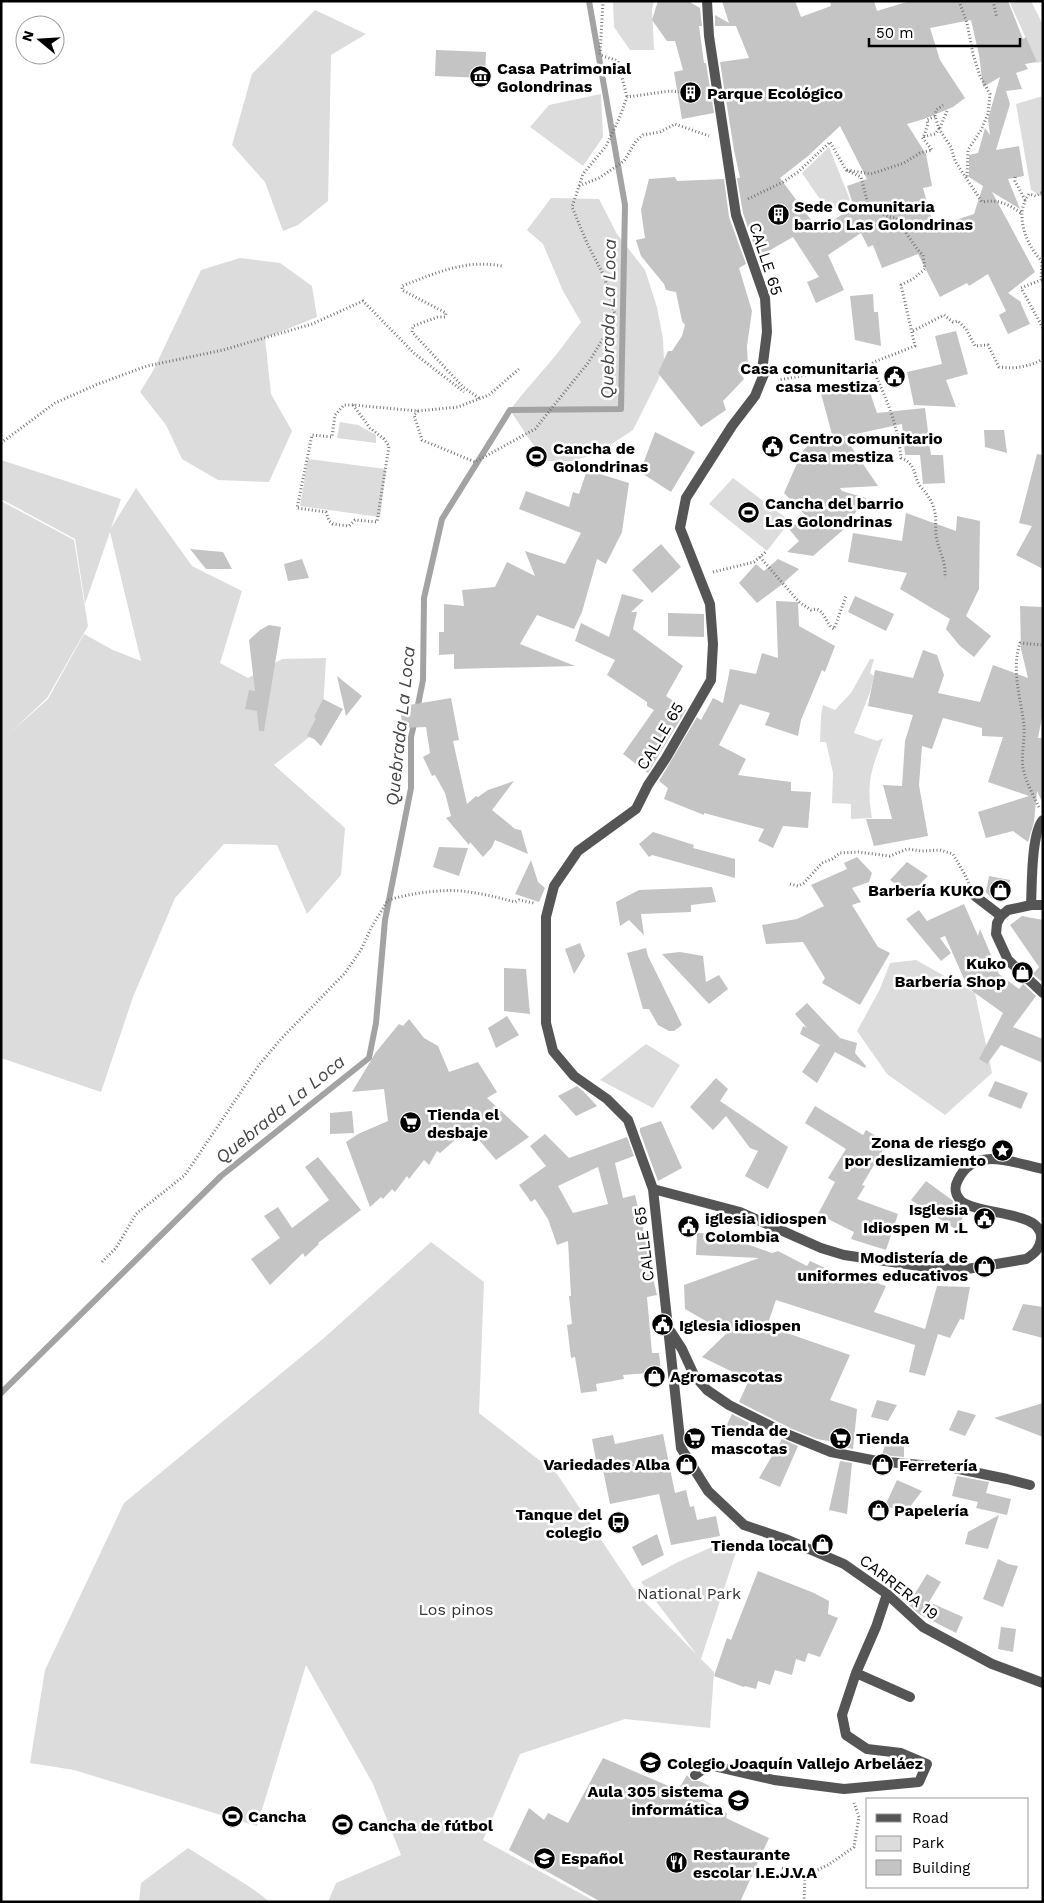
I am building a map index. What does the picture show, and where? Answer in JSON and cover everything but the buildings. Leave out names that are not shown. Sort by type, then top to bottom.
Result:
[{"type":"street","name":"CALLE 65","points":[[682,1448],[653,1189],[628,1120],[607,1099],[574,1076],[552,1051],[546,1023],[546,918],[554,886],[578,851],[636,809],[648,785],[666,758],[711,680],[713,644],[710,604],[680,528],[686,498],[732,426],[755,396],[764,374],[762,371],[767,332],[765,298],[734,206],[709,36],[707,1]]},
{"type":"street","points":[[1031,905],[1034,856],[1038,825],[1042,816]]},
{"type":"street","points":[[975,896],[1001,916]]},
{"type":"street","points":[[1043,905],[1031,905],[1008,910],[1001,916],[997,924],[996,934],[1008,960],[1043,993]]},
{"type":"street","points":[[653,1189],[740,1212],[821,1248],[844,1255],[933,1268],[968,1269],[1026,1259],[1040,1247],[1042,1237],[1036,1224],[1027,1218],[970,1206],[961,1200],[956,1193],[956,1184],[960,1176],[972,1162],[992,1158],[1043,1169]]},
{"type":"street","points":[[669,1329],[682,1349],[694,1375],[707,1390],[729,1405],[789,1435],[831,1452],[877,1462],[954,1468],[1007,1478],[1030,1485]]},
{"type":"street","name":"CARRERA 19","points":[[682,1448],[708,1491],[744,1525],[788,1540],[844,1564],[887,1594],[923,1627],[992,1664],[1043,1683]]},
{"type":"street","points":[[695,1775],[709,1765],[774,1780],[848,1789],[919,1782],[927,1764],[901,1753],[867,1749],[846,1734],[842,1715],[856,1673],[876,1627],[887,1594]]},
{"type":"street","points":[[856,1673],[910,1697]]},
{"type":"path","points":[[418,411],[414,415],[422,440],[475,462],[535,429],[588,363],[616,318],[604,276],[587,244],[572,206],[582,174],[606,146],[627,97],[618,61],[600,55],[603,1]]},
{"type":"path","points":[[958,1],[967,23],[973,54],[980,76],[990,94],[988,114],[981,130],[968,150],[967,179]]},
{"type":"path","points":[[992,1],[997,18]]},
{"type":"path","points":[[627,97],[670,91],[719,96]]},
{"type":"path","points":[[943,106],[936,110],[935,116],[955,161],[982,202],[999,201],[1008,204],[1021,213]]},
{"type":"path","points":[[924,136],[935,134],[940,128],[947,110]]},
{"type":"path","points":[[846,170],[870,174],[904,163],[932,150],[922,137],[928,124],[927,120],[935,116]]},
{"type":"path","points":[[579,186],[599,178],[624,161],[636,141],[643,135],[660,132],[674,124],[711,137],[724,135]]},
{"type":"path","points":[[734,206],[783,182],[798,172],[830,142],[846,170],[861,177],[868,204],[886,216],[896,218],[912,239],[920,254],[923,255],[925,269],[913,279],[901,285],[915,346],[871,364],[865,369],[819,373],[778,380],[776,376],[764,374]]},
{"type":"path","points":[[1015,178],[1025,200]]},
{"type":"path","points":[[1043,194],[1041,193],[1036,196],[1029,194],[1021,213],[1025,231],[1034,254],[1043,262],[1040,280],[1021,288],[1043,328]]},
{"type":"path","points":[[479,398],[463,387],[412,332],[413,326],[445,317],[446,313],[402,290],[402,286],[463,264],[486,263],[502,266]]},
{"type":"path","points":[[1,443],[55,404],[98,384],[147,366],[223,350],[312,324],[363,301],[415,354],[464,392],[463,387]]},
{"type":"path","points":[[913,331],[944,315],[953,322],[958,321],[966,329],[975,346],[988,345],[999,367],[1026,366],[1043,359]]},
{"type":"path","points":[[871,364],[897,430],[901,458],[907,460],[916,472],[919,484],[927,492],[934,508],[936,536],[946,566],[945,578]]},
{"type":"path","points":[[353,404],[370,428],[384,439],[389,446],[377,522],[356,520],[349,526],[333,524],[329,521],[326,512],[297,508],[312,435],[332,437],[334,415],[344,405],[353,404],[418,411],[458,407],[489,395],[519,369]]},
{"type":"path","points":[[698,575],[754,562],[767,552]]},
{"type":"path","points":[[760,557],[799,602],[811,610],[817,609],[822,611],[834,630],[846,596]]},
{"type":"path","points":[[1042,816],[1027,781],[1023,766],[1024,727],[1017,688],[1017,662],[1020,642],[1043,644]]},
{"type":"path","points":[[790,884],[798,886],[822,863],[840,853],[858,852],[890,856],[907,849],[922,851],[940,850],[953,854],[975,896]]},
{"type":"path","points":[[102,1262],[116,1248],[136,1214],[185,1175],[259,1065],[281,1039],[345,973],[361,950],[371,928],[388,900],[403,896],[453,890],[468,891],[515,902],[519,900],[529,901],[548,909]]},
{"type":"path","points":[[782,1868],[805,1876],[828,1865],[854,1847],[859,1818],[848,1789]]},
{"type":"path","points":[[804,1902],[805,1876]]},
{"type":"green space","points":[[613,1],[654,1],[652,9],[654,50],[630,50],[614,27]]},
{"type":"green space","points":[[1031,1],[1043,25],[1043,61],[1037,63],[1010,3]]},
{"type":"green space","points":[[315,10],[366,34],[331,55],[328,201],[298,225],[283,231],[265,182],[232,145],[252,74]]},
{"type":"green space","points":[[601,94],[603,137],[583,166],[530,127],[549,105]]},
{"type":"green space","points":[[1043,96],[1043,197],[1031,190],[1016,104]]},
{"type":"green space","points":[[829,147],[850,200],[828,211],[802,173]]},
{"type":"green space","points":[[551,198],[599,199],[617,234],[645,270],[657,307],[663,339],[664,360],[659,378],[633,430],[601,451],[574,461],[544,461],[510,410],[581,322],[563,291],[543,244],[527,230]]},
{"type":"green space","points":[[240,258],[280,263],[312,286],[317,317],[265,338],[271,394],[292,431],[269,482],[218,480],[182,459],[166,425],[140,392],[153,371],[201,270]]},
{"type":"green space","points":[[340,422],[358,425],[376,435],[376,443],[337,438]]},
{"type":"green space","points":[[308,459],[386,469],[380,517],[300,506]]},
{"type":"green space","points":[[1,460],[121,499],[111,528],[136,488],[192,566],[242,591],[220,663],[248,678],[282,659],[326,658],[322,727],[274,765],[345,828],[341,875],[307,914],[277,845],[224,844],[175,898],[133,997],[101,1092],[1,1058],[1,501],[74,540],[88,626],[47,698],[10,733],[48,699],[84,634],[113,650],[141,661],[110,532],[85,604],[75,539],[1,499]]},
{"type":"green space","name":"Cancha del barrio Las Golondrinas","points":[[733,478],[790,521],[767,551],[709,504]]},
{"type":"green space","points":[[870,659],[874,659],[870,673],[874,676],[870,692],[854,733],[877,741],[883,738],[871,777],[869,795],[872,818],[851,819],[851,804],[832,803],[833,773],[826,742],[820,742],[821,716],[823,705],[835,710],[851,693]]},
{"type":"green space","points":[[916,960],[975,993],[992,1073],[945,1115],[887,1074],[857,1031],[880,989],[890,963]]},
{"type":"green space","points":[[646,1044],[680,1065],[653,1108],[600,1080]]},
{"type":"green space","name":"Los pinos","points":[[431,1242],[484,1282],[479,1413],[557,1474],[638,1595],[697,1655],[641,1582],[678,1562],[728,1540],[739,1543],[701,1659],[714,1672],[710,1728],[625,1719],[520,1754],[483,1840],[596,1902],[328,1902],[336,1883],[401,1855],[373,1784],[306,1665],[257,1826],[74,1770],[30,1763],[45,1670],[124,1503],[324,1338]]},
{"type":"green space","points":[[188,1848],[253,1889],[270,1902],[139,1902],[141,1883]]},
{"type":"waterway","name":"Quebrada La Loca","points":[[417,710],[423,680],[424,598],[442,519],[510,410],[621,409],[625,205],[589,1]]},
{"type":"waterway","name":"Quebrada La Loca","points":[[1,1393],[221,1176],[369,1058],[376,1023],[385,920],[411,788],[411,737],[415,720]]},
{"type":"place","name":"Casa Patrimonial Golondrinas","points":[[481,77]]},
{"type":"place","name":"Parque Ecológico","points":[[691,93]]},
{"type":"place","name":"Sede Comunitaria barrio Las Golondrinas","points":[[778,215]]},
{"type":"place","name":"Casa comunitaria casa mestiza","points":[[894,377]]},
{"type":"place","name":"Centro comunitario Casa mestiza","points":[[773,447]]},
{"type":"place","name":"Cancha de Golondrinas","points":[[537,457]]},
{"type":"place","name":"Cancha del barrio Las Golondrinas","points":[[749,512]]},
{"type":"place","name":"Barbería KUKO","points":[[1000,890]]},
{"type":"place","name":"Kuko Barbería Shop","points":[[1022,972]]},
{"type":"place","name":"Tienda el desbaje","points":[[411,1123]]},
{"type":"place","name":"Zona de riesgo por deslizamiento","points":[[1002,1151]]},
{"type":"place","name":"Isglesia Idiospen M .L","points":[[984,1218]]},
{"type":"place","name":"iglesia idiospen Colombia","points":[[689,1227]]},
{"type":"place","name":"Modistería de uniformes educativos","points":[[984,1266]]},
{"type":"place","name":"Iglesia idiospen","points":[[663,1325]]},
{"type":"place","name":"Agromascotas","points":[[654,1376]]},
{"type":"place","name":"Tienda","points":[[840,1438]]},
{"type":"place","name":"Tienda de mascotas","points":[[695,1439]]},
{"type":"place","name":"Variedades Alba","points":[[686,1464]]},
{"type":"place","name":"Ferretería","points":[[883,1465]]},
{"type":"place","name":"Papelería","points":[[878,1510]]},
{"type":"place","name":"Tanque del colegio","points":[[618,1523]]},
{"type":"place","name":"Tienda local","points":[[823,1545]]},
{"type":"place","name":"Colegio Joaquín Vallejo Arbeláez","points":[[651,1763]]},
{"type":"place","name":"Aula 305 sistema informática","points":[[739,1800]]},
{"type":"place","name":"Cancha","points":[[232,1816]]},
{"type":"place","name":"Cancha de fútbol","points":[[342,1825]]},
{"type":"place","name":"Español","points":[[545,1858]]},
{"type":"place","name":"Restaurante escolar I.E.J.V.A","points":[[677,1863]]},
{"type":"park label","name":"National Park","points":[[689,1593]]}]
